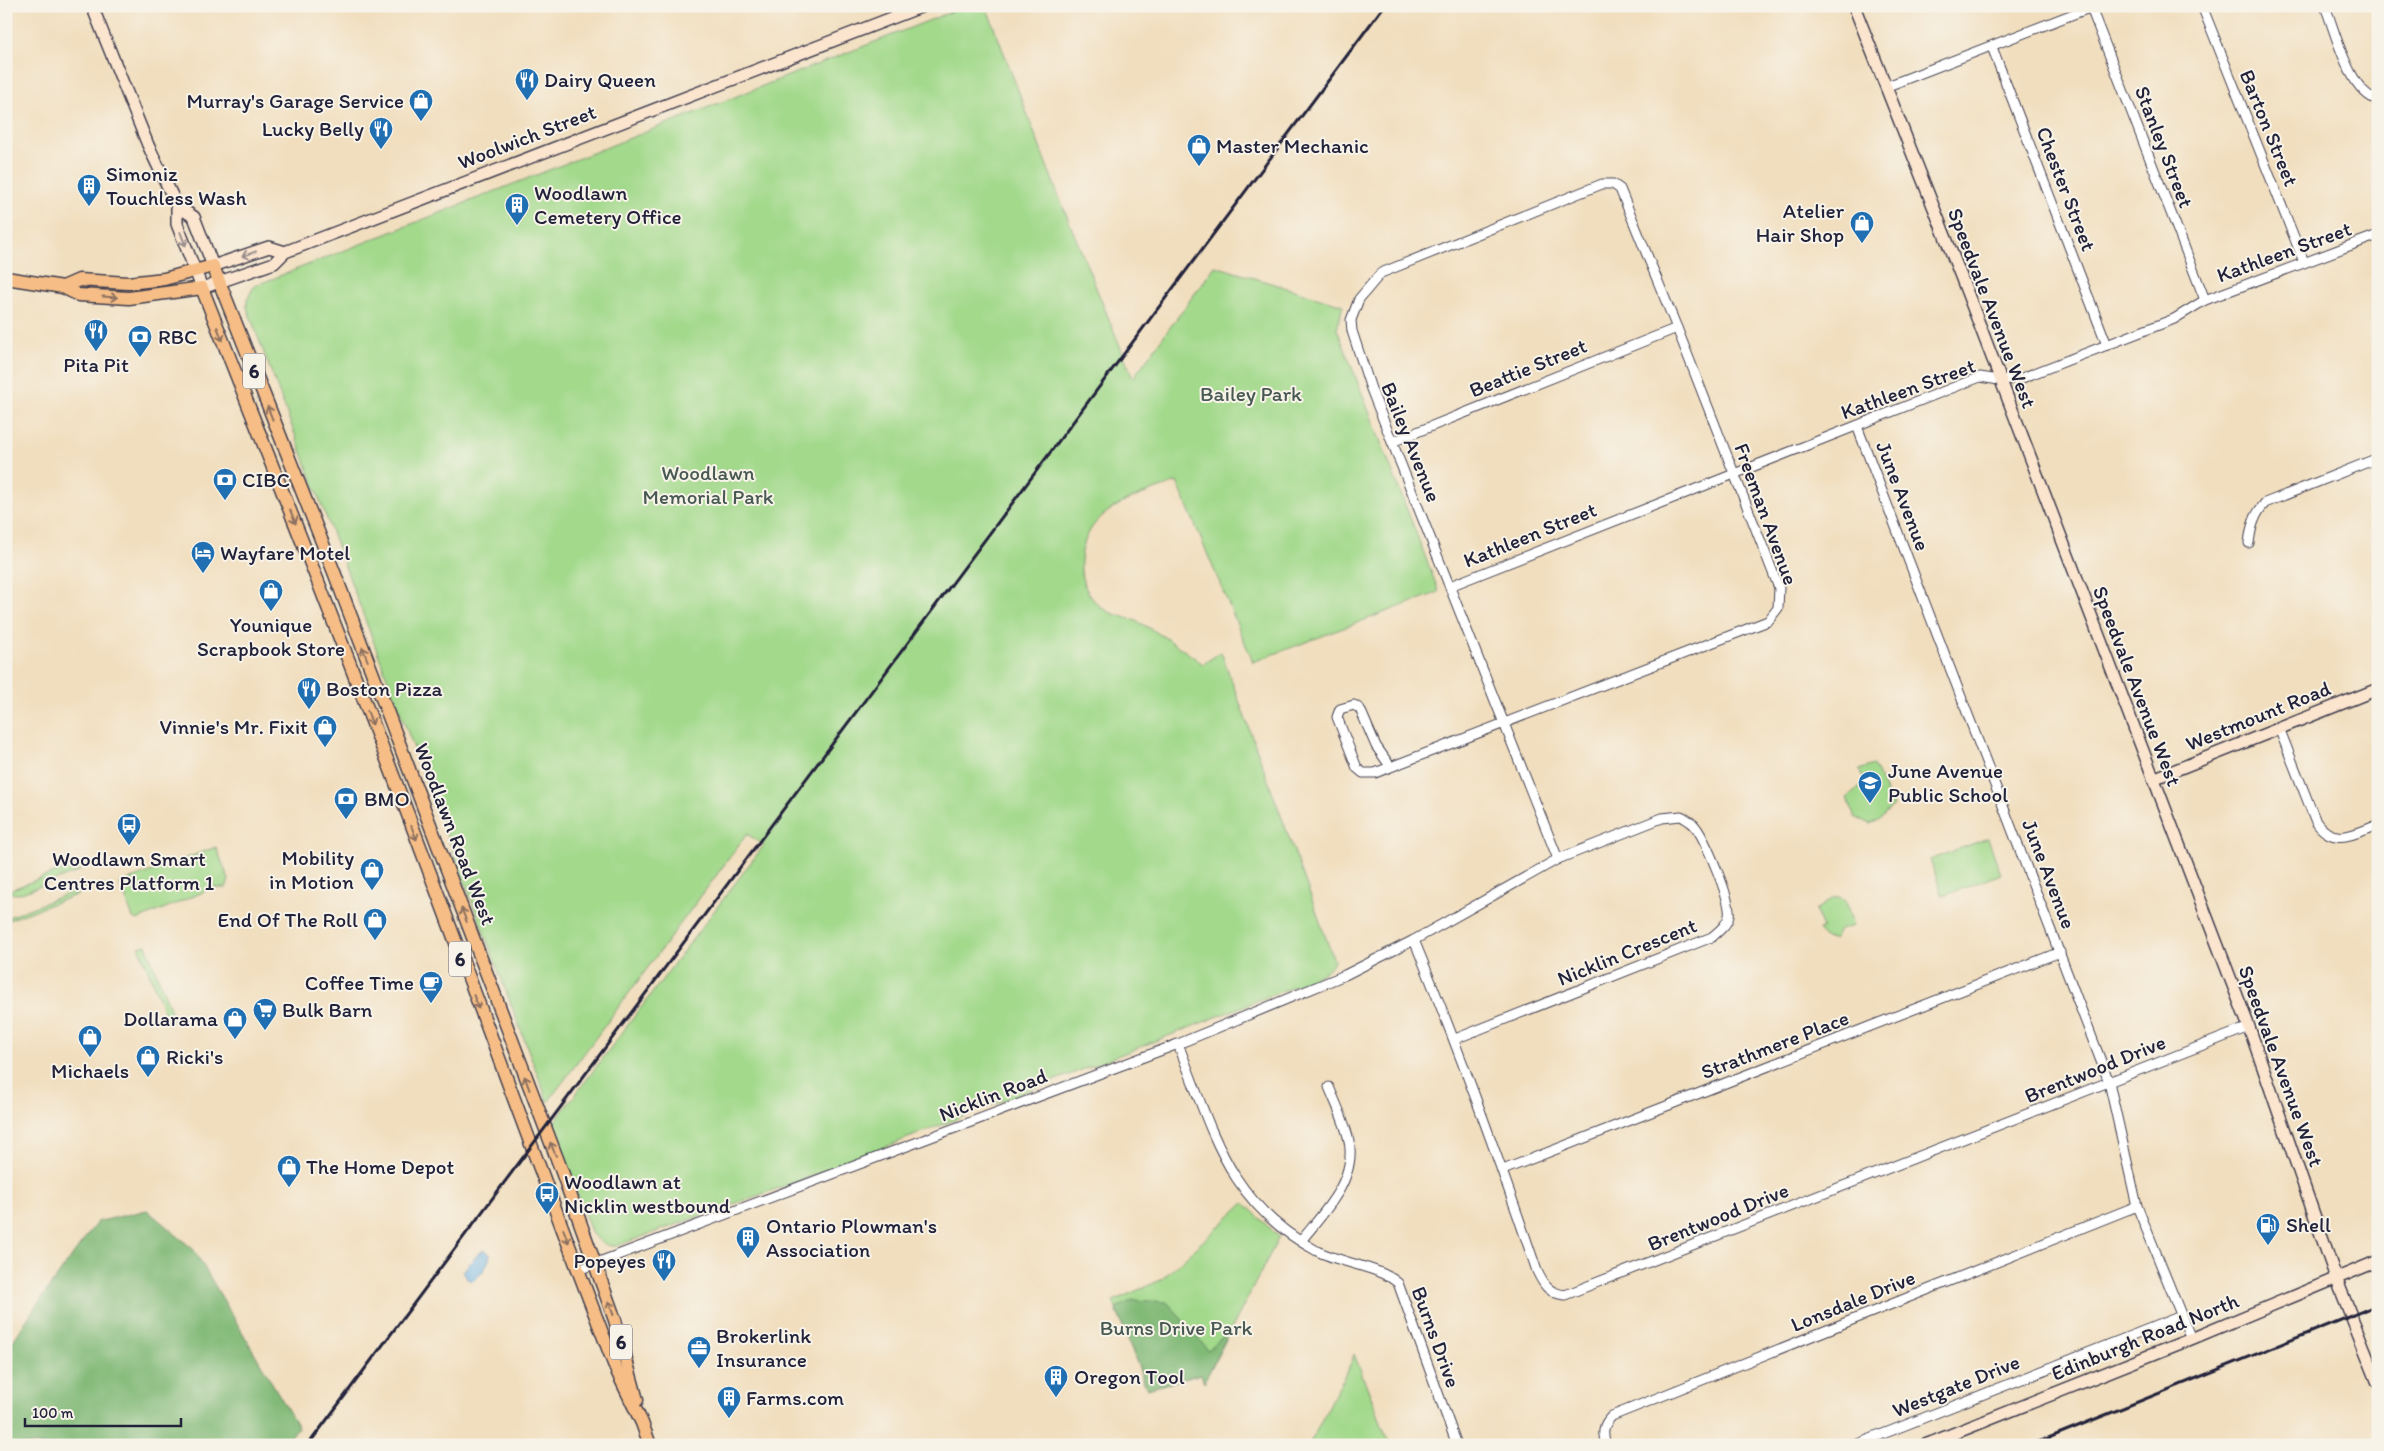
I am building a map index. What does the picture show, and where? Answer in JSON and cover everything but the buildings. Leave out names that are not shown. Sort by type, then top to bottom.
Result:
[{"type":"main road","points":[[92,6],[148,144],[177,206],[177,224],[202,288]]},
{"type":"main road","name":"Woolwich Street","points":[[6,278],[63,288],[78,295],[129,298],[202,288],[220,283],[274,263],[284,252],[906,9],[923,6]]},
{"type":"main road","name":"Speedvale Avenue West","points":[[1854,6],[2249,1027],[2336,1278],[2378,1383]]},
{"type":"main road","points":[[177,206],[194,217],[213,266]]},
{"type":"main road","name":"Woolwich Street","points":[[63,288],[79,280],[128,283],[164,279],[195,272],[269,247],[284,252]]},
{"type":"main road","name":"Woodlawn Road West","points":[[213,266],[396,735],[561,1169],[615,1320],[642,1423],[650,1445]]},
{"type":"main road","name":"Woodlawn Road West","points":[[202,288],[321,588],[616,1369],[642,1423]]},
{"type":"main road","name":"Westmount Road","points":[[2153,779],[2378,689]]},
{"type":"main road","name":"Edinburgh Road North","points":[[1925,1445],[2191,1339],[2378,1261]]},
{"type":"street","name":"Barton Street","points":[[2202,6],[2304,262]]},
{"type":"street","points":[[2325,6],[2354,79],[2368,97],[2378,100]]},
{"type":"street","points":[[1885,87],[2093,7]]},
{"type":"street","name":"Stanley Street","points":[[2093,7],[2205,300]]},
{"type":"street","name":"Chester Street","points":[[1992,47],[2107,345]]},
{"type":"street","name":"Bailey Avenue","points":[[1558,859],[1371,389],[1352,331],[1351,320],[1366,289],[1381,273],[1602,184],[1613,184]]},
{"type":"street","name":"Freeman Avenue","points":[[1390,766],[1376,746],[1360,709],[1354,705],[1340,709],[1336,717],[1357,768],[1363,773],[1375,773],[1768,621],[1778,608],[1779,588],[1734,472],[1620,189],[1613,184]]},
{"type":"street","name":"Kathleen Street","points":[[1450,586],[1734,472],[1857,426],[1982,376],[1999,380],[2022,378],[2174,319],[2205,300],[2304,262],[2377,238]]},
{"type":"street","name":"Beattie Street","points":[[1392,442],[1677,328]]},
{"type":"street","name":"June Avenue","points":[[1857,426],[2109,1082],[2137,1206],[2191,1339]]},
{"type":"street","points":[[2249,542],[2251,527],[2257,512],[2265,503],[2378,458]]},
{"type":"street","points":[[2279,728],[2316,822],[2322,830],[2332,836],[2343,837],[2378,825]]},
{"type":"street","name":"Nicklin Crescent","points":[[1414,940],[1558,859],[1662,818],[1681,816],[1695,826],[1720,878],[1728,902],[1729,915],[1724,926],[1712,937],[1454,1039]]},
{"type":"street","name":"Nicklin Road","points":[[578,1270],[594,1262],[1178,1044],[1345,974],[1414,940]]},
{"type":"street","name":"Brentwood Drive","points":[[1414,940],[1454,1039],[1544,1286],[1553,1293],[1565,1295],[2249,1027]]},
{"type":"street","name":"Strathmere Place","points":[[1503,1170],[2060,952]]},
{"type":"street","name":"Burns Drive","points":[[1178,1044],[1220,1150],[1232,1174],[1269,1218],[1301,1242],[1334,1259],[1386,1275],[1398,1283],[1457,1445]]},
{"type":"street","points":[[1301,1242],[1336,1196],[1348,1173],[1348,1139],[1329,1086]]},
{"type":"street","name":"Lonsdale Drive","points":[[1606,1445],[1602,1434],[1605,1423],[1612,1416],[2137,1206]]},
{"type":"street","name":"Westgate Drive","points":[[1855,1445],[2181,1316]]},
{"type":"green space","name":"Woodlawn Memorial Park","points":[[966,6],[986,6],[1055,187],[1133,378],[1215,266],[1343,305],[1337,329],[1439,592],[1253,662],[1177,482],[1125,502],[1110,510],[1098,521],[1088,534],[1082,550],[1081,571],[1089,594],[1097,604],[1107,611],[1145,626],[1203,664],[1221,652],[1334,960],[1327,970],[1297,985],[796,1182],[616,1246],[609,1246],[592,1234],[553,1132],[553,1124],[764,845],[747,834],[548,1102],[247,308],[247,300],[254,286]]},
{"type":"green space","points":[[1873,765],[1893,805],[1879,820],[1870,824],[1855,817],[1847,798],[1866,782],[1859,770]]},
{"type":"green space","points":[[1988,838],[2001,874],[1943,896],[1930,860]]},
{"type":"green space","points":[[216,847],[229,880],[226,888],[213,888],[137,920],[133,918],[120,883]]},
{"type":"green space","points":[[77,864],[80,871],[19,894],[6,893],[10,892],[10,890]]},
{"type":"green space","points":[[87,886],[89,890],[6,921],[6,918]]},
{"type":"green space","points":[[1840,897],[1846,901],[1853,926],[1839,930],[1834,939],[1824,938],[1818,930],[1823,928],[1815,910],[1834,898]]},
{"type":"green space","points":[[146,945],[174,1019],[168,1022],[139,947]]},
{"type":"green space","name":"Burns Drive Park","points":[[1244,1203],[1279,1237],[1204,1382],[1201,1374],[1147,1389],[1113,1301],[1161,1280]]},
{"type":"green space","points":[[147,1210],[194,1250],[298,1427],[285,1445],[6,1445],[6,1352],[35,1307],[97,1222]]},
{"type":"green space","points":[[1133,1300],[1167,1302],[1208,1350],[1230,1330],[1204,1382],[1201,1374],[1147,1389],[1116,1308]]},
{"type":"green space","points":[[1354,1354],[1390,1445],[1309,1445],[1352,1361]]},
{"type":"water","points":[[484,1250],[490,1254],[486,1265],[475,1279],[472,1281],[467,1279],[463,1271]]},
{"type":"railway","points":[[308,1445],[1384,6]]},
{"type":"railway","points":[[2031,1445],[2378,1305]]},
{"type":"place","name":"Dairy Queen","points":[[527,101]]},
{"type":"place","name":"Murray's Garage Service","points":[[421,122]]},
{"type":"place","name":"Lucky Belly","points":[[381,150]]},
{"type":"place","name":"Master Mechanic","points":[[1199,167]]},
{"type":"place","name":"Simoniz Touchless Wash","points":[[89,207]]},
{"type":"place","name":"Woodlawn Cemetery Office","points":[[517,226]]},
{"type":"place","name":"Atelier Hair Shop","points":[[1862,244]]},
{"type":"place","name":"Pita Pit","points":[[96,352]]},
{"type":"place","name":"RBC","points":[[140,358]]},
{"type":"place","name":"CIBC","points":[[225,501]]},
{"type":"place","name":"Wayfare Motel","points":[[203,574]]},
{"type":"place","name":"Younique Scrapbook Store","points":[[271,612]]},
{"type":"place","name":"Boston Pizza","points":[[309,710]]},
{"type":"place","name":"Vinnie's Mr. Fixit","points":[[325,748]]},
{"type":"place","name":"June Avenue Public School","points":[[1870,804]]},
{"type":"place","name":"BMO","points":[[346,820]]},
{"type":"place","name":"Woodlawn Smart Centres Platform 1","points":[[129,846]]},
{"type":"place","name":"Mobility in Motion","points":[[372,891]]},
{"type":"place","name":"End Of The Roll","points":[[375,941]]},
{"type":"place","name":"Coffee Time","points":[[431,1004]]},
{"type":"place","name":"Bulk Barn","points":[[265,1031]]},
{"type":"place","name":"Dollarama","points":[[235,1040]]},
{"type":"place","name":"Michaels","points":[[90,1058]]},
{"type":"place","name":"Ricki's","points":[[148,1078]]},
{"type":"place","name":"The Home Depot","points":[[289,1188]]},
{"type":"place","name":"Woodlawn at Nicklin westbound","points":[[547,1215]]},
{"type":"place","name":"Shell","points":[[2268,1246]]},
{"type":"place","name":"Ontario Plowman's Association","points":[[748,1259]]},
{"type":"place","name":"Popeyes","points":[[664,1282]]},
{"type":"place","name":"Brokerlink Insurance","points":[[699,1369]]},
{"type":"place","name":"Oregon Tool","points":[[1056,1398]]},
{"type":"place","name":"Farms.com","points":[[729,1419]]},
{"type":"park label","name":"Bailey Park","points":[[1251,394]]}]
